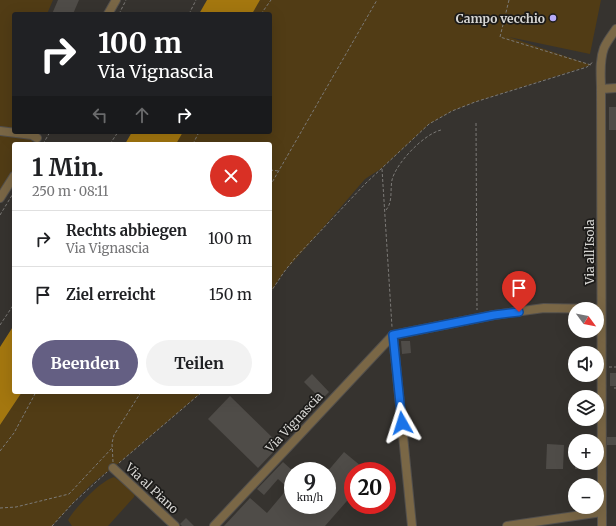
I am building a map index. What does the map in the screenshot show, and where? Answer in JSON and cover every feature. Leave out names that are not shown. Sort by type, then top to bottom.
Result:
[{"type":"street","points":[[109,12],[116,0]]},
{"type":"street","name":"Via all'Isola","points":[[601,302],[601,64],[605,46],[616,29]]},
{"type":"street","points":[[601,90],[616,88]]},
{"type":"street","points":[[0,131],[12,132]]},
{"type":"street","points":[[24,134],[32,135],[37,138]]},
{"type":"street","points":[[0,198],[12,179]]},
{"type":"street","points":[[412,526],[393,335],[477,318],[544,308],[568,308]]},
{"type":"street","name":"Via Vignascia","points":[[214,526],[393,335]]},
{"type":"street","name":"Via all'Isola","points":[[601,338],[602,478]]},
{"type":"street","name":"Via al Piano","points":[[114,468],[175,526]]},
{"type":"street","points":[[507,526],[588,514]]},
{"type":"street","name":"Via all'Isola","points":[[602,514],[602,526]]},
{"type":"path","points":[[120,12],[126,0]]},
{"type":"path","points":[[190,12],[196,0]]},
{"type":"path","points":[[262,12],[271,0]]},
{"type":"path","points":[[272,183],[377,0]]},
{"type":"path","points":[[509,0],[500,37],[591,65]]},
{"type":"path","points":[[272,290],[295,258],[382,168],[421,130],[434,120],[475,102],[591,65],[594,60]]},
{"type":"path","points":[[476,123],[477,318]]},
{"type":"path","points":[[385,211],[390,204],[392,180],[398,165],[431,134],[440,130]]},
{"type":"path","points":[[382,168],[393,335]]},
{"type":"path","points":[[272,170],[279,171]]},
{"type":"path","points":[[0,215],[12,195]]},
{"type":"path","points":[[0,325],[12,307]]},
{"type":"path","points":[[0,451],[14,433],[35,394]]},
{"type":"path","points":[[114,468],[112,439],[140,394]]},
{"type":"path","points":[[52,526],[98,480],[200,394]]},
{"type":"path","points":[[0,508],[16,507],[69,494],[112,448]]},
{"type":"shaded area","points":[[0,0],[53,0],[48,12],[12,12],[12,131],[0,129]]},
{"type":"shaded area","points":[[207,0],[260,0],[253,12],[200,12]]},
{"type":"shaded area","points":[[260,0],[601,0],[590,54],[509,37],[591,65],[475,102],[452,111],[429,124],[382,168],[365,179],[284,272],[272,290],[272,142],[177,142],[182,134],[272,134],[272,12],[253,12]]},
{"type":"shaded area","points":[[0,134],[33,138],[32,142],[12,142],[12,176],[0,196]]},
{"type":"shaded area","points":[[131,134],[182,134],[177,142],[126,142]]},
{"type":"shaded area","points":[[12,328],[12,394],[21,394],[0,425],[0,347]]},
{"type":"shaded area","points":[[21,394],[200,394],[113,468],[96,480],[52,526],[0,526],[0,425]]},
{"type":"shaded area","points":[[114,477],[134,491],[134,497],[108,526],[72,526],[68,520],[76,509],[95,489]]},
{"type":"building","points":[[58,0],[79,0],[74,12],[53,12]]},
{"type":"building","points":[[609,107],[616,107],[616,130],[609,130]]},
{"type":"building","points":[[401,341],[410,341],[411,353],[402,354]]},
{"type":"building","points":[[610,373],[616,373],[616,386],[610,386]]},
{"type":"building","points":[[312,374],[329,392],[324,397],[319,393],[317,395],[304,382]]},
{"type":"building","points":[[230,396],[280,445],[258,468],[208,419]]},
{"type":"building","points":[[607,437],[616,437],[616,445],[607,445]]},
{"type":"building","points":[[547,444],[564,445],[563,469],[546,469]]},
{"type":"building","points":[[344,452],[356,462],[344,462],[344,504],[336,513],[336,462]]},
{"type":"building","points":[[283,462],[284,484],[278,479],[264,495],[257,489]]},
{"type":"building","points":[[284,493],[284,514],[336,514],[325,526],[224,526],[250,498],[267,513]]},
{"type":"building","points":[[186,518],[194,526],[182,526],[180,524]]},
{"type":"place","name":"Campo vecchio","points":[[553,18]]},
{"type":"route","points":[[402,423],[393,335],[494,315],[519,312]]}]
